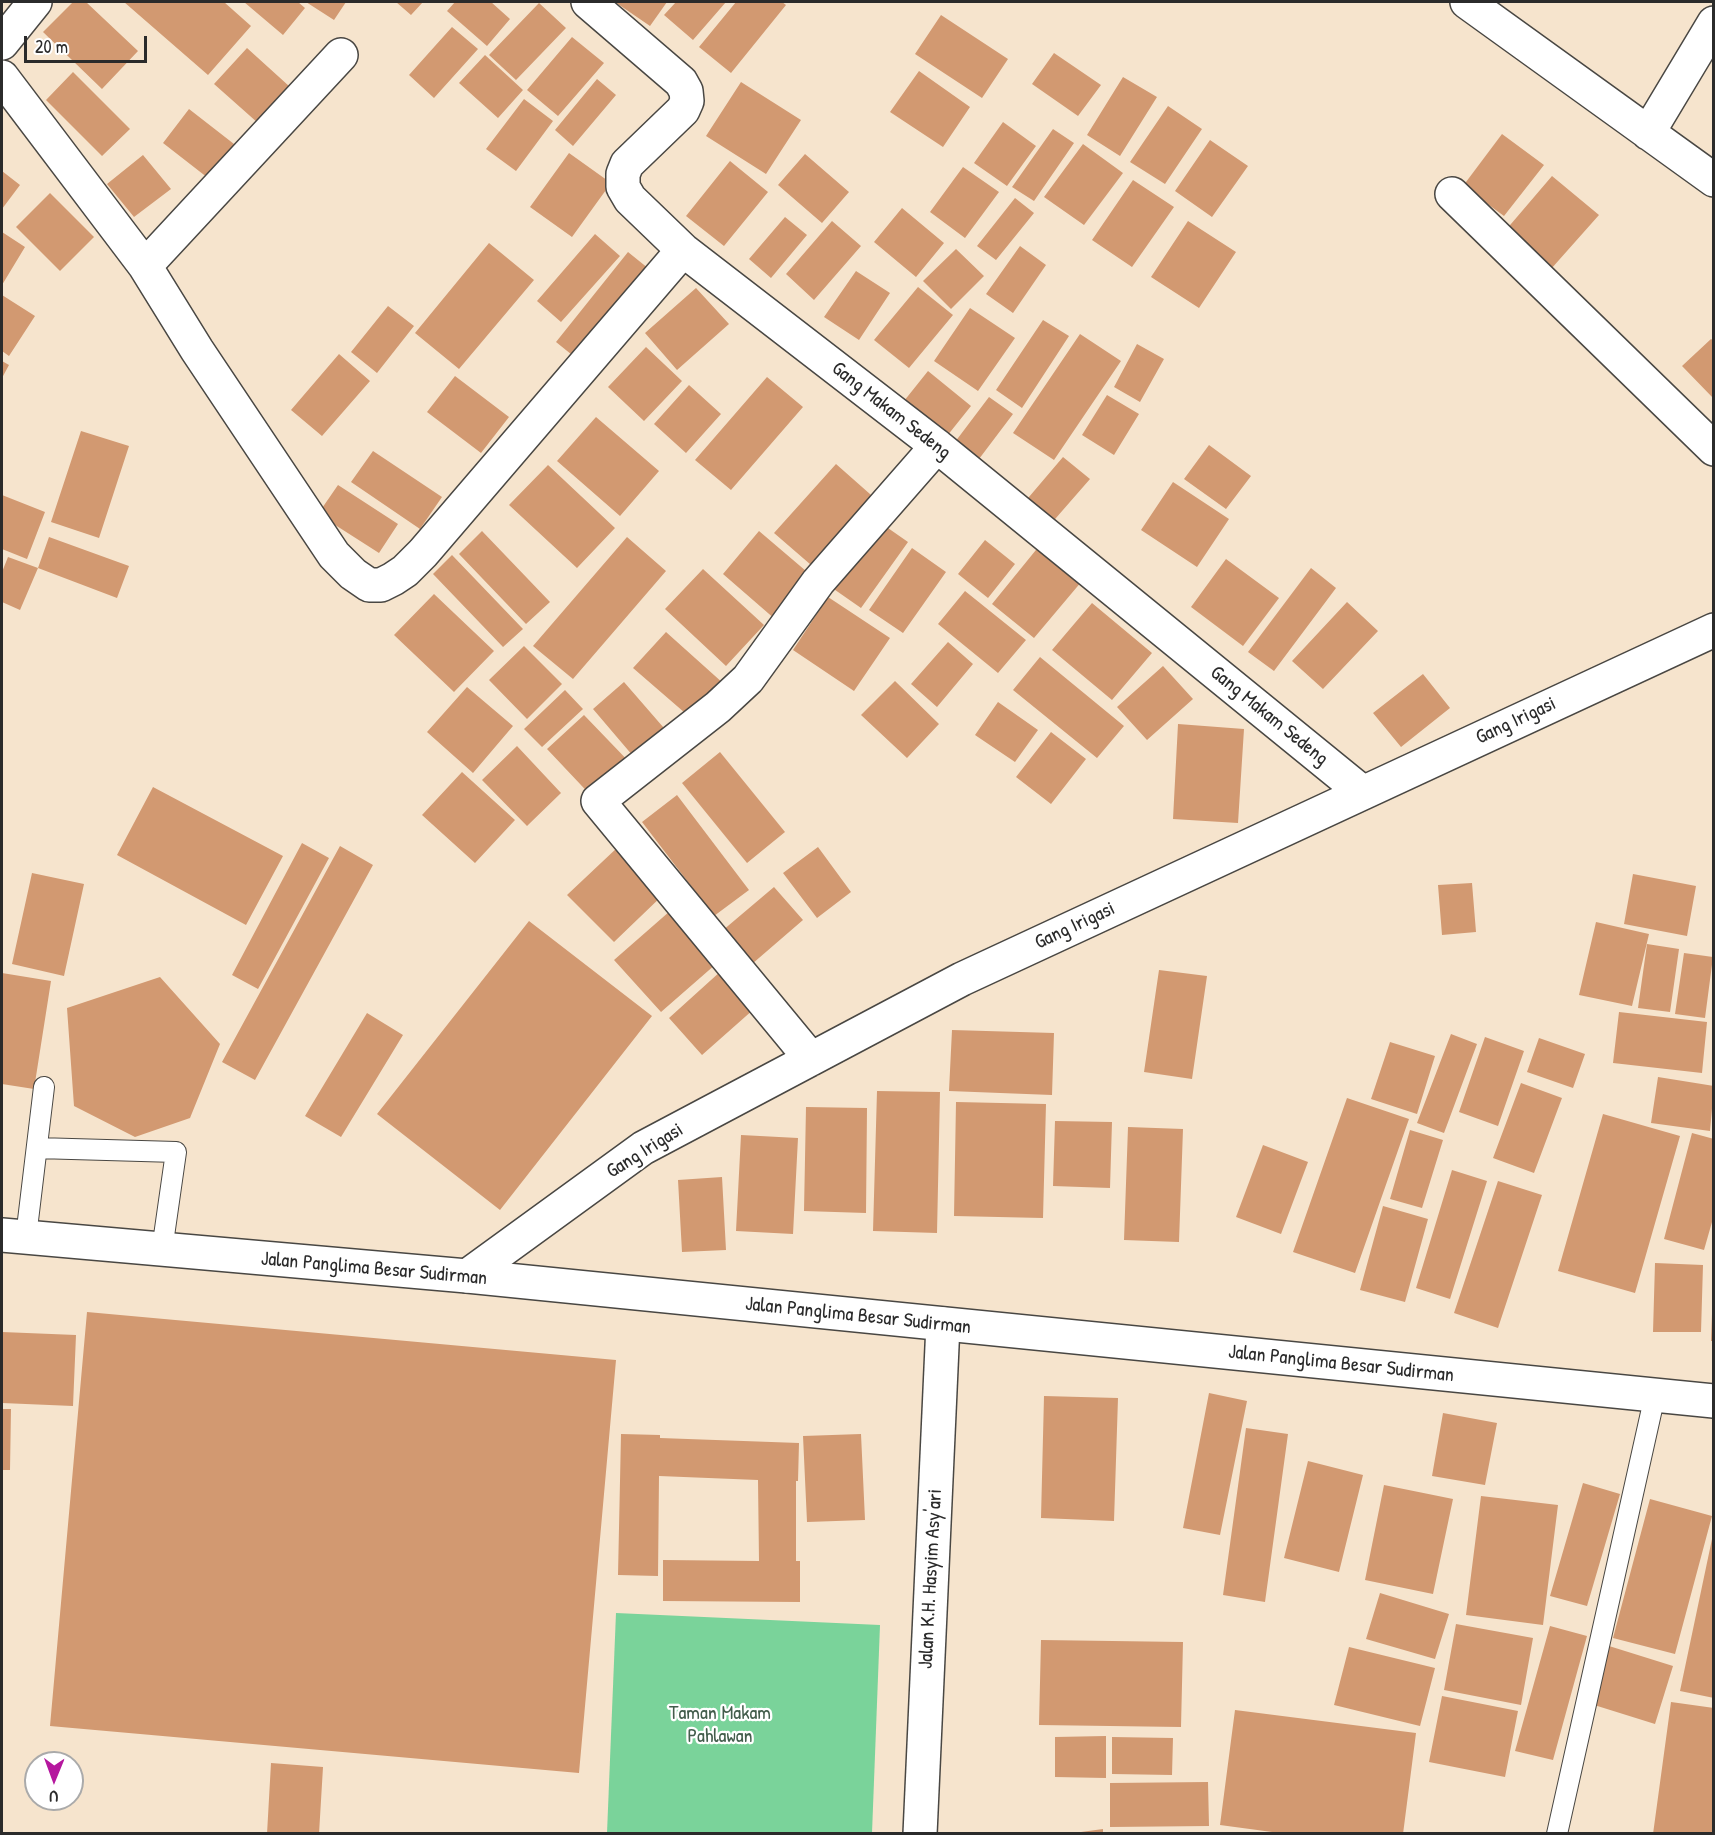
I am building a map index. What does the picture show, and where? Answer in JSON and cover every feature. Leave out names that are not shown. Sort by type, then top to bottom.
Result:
[{"type":"street","points":[[2,43],[35,2]]},
{"type":"street","name":"Gang Makam Sedeng","points":[[588,2],[681,82],[686,91],[687,101],[683,110],[627,164],[623,174],[623,187],[630,199],[683,249],[937,446],[1362,792]]},
{"type":"street","points":[[1467,2],[1713,180]]},
{"type":"street","points":[[1648,133],[1713,23]]},
{"type":"street","points":[[145,266],[341,55]]},
{"type":"street","points":[[2,77],[145,266],[210,370],[334,555],[353,574],[369,585],[381,585],[405,571],[423,553],[683,249]]},
{"type":"street","points":[[1452,194],[1713,449]]},
{"type":"street","points":[[811,1059],[598,801],[718,707],[748,679],[818,582],[937,446]]},
{"type":"street","name":"Gang Irigasi","points":[[467,1276],[643,1148],[962,979],[1713,630]]},
{"type":"street","name":"Jalan Panglima Besar Sudirman","points":[[14,1236],[467,1276],[1713,1401]]},
{"type":"street","name":"Jalan K.H. Hasyim Asy'ari","points":[[920,1833],[943,1324]]},
{"type":"lane","points":[[14,1236],[37,1148],[44,1087]]},
{"type":"lane","points":[[37,1148],[176,1152],[162,1250]]},
{"type":"lane","points":[[1557,1833],[1655,1395]]},
{"type":"green space","name":"Taman Makam Pahlawan","points":[[616,1613],[880,1625],[872,1833],[607,1833]]},
{"type":"building","points":[[73,2],[86,2],[138,51],[102,89],[43,32]]},
{"type":"building","points":[[124,2],[224,2],[251,26],[208,75]]},
{"type":"building","points":[[244,2],[298,2],[305,8],[283,35]]},
{"type":"building","points":[[306,2],[346,2],[334,20]]},
{"type":"building","points":[[396,2],[423,2],[411,15]]},
{"type":"building","points":[[455,2],[491,2],[510,19],[487,46],[447,11]]},
{"type":"building","points":[[615,2],[667,2],[650,26]]},
{"type":"building","points":[[676,2],[726,2],[693,40],[664,15]]},
{"type":"building","points":[[736,2],[782,2],[786,5],[731,73],[699,47]]},
{"type":"building","points":[[539,3],[566,28],[516,80],[489,55]]},
{"type":"building","points":[[941,15],[1008,59],[982,98],[915,54]]},
{"type":"building","points":[[452,27],[478,49],[434,98],[409,75]]},
{"type":"building","points":[[572,37],[604,63],[558,116],[527,90]]},
{"type":"building","points":[[247,48],[300,96],[267,131],[214,84]]},
{"type":"building","points":[[1054,53],[1101,85],[1078,116],[1032,84]]},
{"type":"building","points":[[485,55],[523,90],[498,118],[459,83]]},
{"type":"building","points":[[919,71],[970,107],[943,147],[890,112]]},
{"type":"building","points":[[73,72],[130,129],[102,156],[46,100]]},
{"type":"building","points":[[1123,77],[1157,97],[1120,156],[1087,135]]},
{"type":"building","points":[[597,79],[616,95],[573,146],[555,130]]},
{"type":"building","points":[[741,82],[801,120],[766,174],[706,136]]},
{"type":"building","points":[[524,99],[553,121],[516,171],[486,149]]},
{"type":"building","points":[[1168,106],[1202,129],[1165,184],[1130,162]]},
{"type":"building","points":[[189,109],[243,151],[217,185],[163,143]]},
{"type":"building","points":[[1003,122],[1036,146],[1007,186],[974,163]]},
{"type":"building","points":[[1053,129],[1074,143],[1034,201],[1012,187]]},
{"type":"building","points":[[1502,134],[1544,165],[1504,216],[1463,186]]},
{"type":"building","points":[[1210,140],[1248,166],[1212,217],[1175,191]]},
{"type":"building","points":[[1083,144],[1123,173],[1084,225],[1044,197]]},
{"type":"building","points":[[569,153],[611,183],[572,237],[530,207]]},
{"type":"building","points":[[805,154],[849,192],[822,223],[778,185]]},
{"type":"building","points":[[143,155],[171,189],[134,217],[107,184]]},
{"type":"building","points":[[730,161],[768,192],[724,246],[686,216]]},
{"type":"building","points":[[963,167],[999,192],[965,238],[930,212]]},
{"type":"building","points":[[2,171],[20,185],[2,209]]},
{"type":"building","points":[[1552,176],[1599,215],[1551,269],[1505,231]]},
{"type":"building","points":[[1133,180],[1174,207],[1132,267],[1092,240]]},
{"type":"building","points":[[50,193],[94,237],[60,271],[16,227]]},
{"type":"building","points":[[1015,198],[1034,213],[996,260],[977,246]]},
{"type":"building","points":[[902,208],[944,243],[916,277],[874,242]]},
{"type":"building","points":[[785,217],[807,235],[771,278],[749,259]]},
{"type":"building","points":[[832,221],[861,246],[814,300],[786,274]]},
{"type":"building","points":[[1188,221],[1236,252],[1199,308],[1151,277]]},
{"type":"building","points":[[2,232],[25,247],[2,285]]},
{"type":"building","points":[[595,234],[620,256],[561,322],[537,301]]},
{"type":"building","points":[[489,243],[534,280],[459,369],[415,333]]},
{"type":"building","points":[[1020,246],[1046,265],[1013,313],[986,294]]},
{"type":"building","points":[[956,249],[984,276],[951,309],[923,281]]},
{"type":"building","points":[[628,252],[654,273],[582,363],[556,342]]},
{"type":"building","points":[[856,271],[890,293],[859,340],[824,317]]},
{"type":"building","points":[[918,287],[953,315],[909,368],[874,340]]},
{"type":"building","points":[[696,288],[729,324],[677,370],[645,333]]},
{"type":"building","points":[[2,295],[35,316],[9,356],[2,351]]},
{"type":"building","points":[[388,306],[414,326],[377,373],[351,352]]},
{"type":"building","points":[[970,308],[1015,338],[978,391],[934,361]]},
{"type":"building","points":[[1043,320],[1069,336],[1022,408],[996,390]]},
{"type":"building","points":[[1080,334],[1121,361],[1054,460],[1013,433]]},
{"type":"building","points":[[1711,339],[1714,341],[1714,399],[1682,366]]},
{"type":"building","points":[[1137,344],[1164,359],[1140,402],[1114,387]]},
{"type":"building","points":[[646,347],[682,381],[644,421],[608,387]]},
{"type":"building","points":[[339,354],[370,381],[322,436],[291,410]]},
{"type":"building","points":[[2,361],[9,365],[2,378]]},
{"type":"building","points":[[928,371],[971,406],[947,436],[904,401]]},
{"type":"building","points":[[455,376],[509,417],[481,453],[427,412]]},
{"type":"building","points":[[767,377],[803,407],[731,490],[695,460]]},
{"type":"building","points":[[689,385],[721,414],[686,453],[654,424]]},
{"type":"building","points":[[1107,395],[1139,414],[1114,455],[1082,435]]},
{"type":"building","points":[[989,397],[1013,414],[979,459],[955,442]]},
{"type":"building","points":[[596,417],[659,471],[620,516],[557,461]]},
{"type":"building","points":[[81,431],[129,446],[99,538],[51,522]]},
{"type":"building","points":[[1209,445],[1251,476],[1226,509],[1184,479]]},
{"type":"building","points":[[373,451],[442,497],[420,529],[351,482]]},
{"type":"building","points":[[1063,457],[1090,479],[1049,526],[1023,504]]},
{"type":"building","points":[[836,464],[879,502],[818,571],[774,533]]},
{"type":"building","points":[[548,465],[615,528],[577,568],[509,505]]},
{"type":"building","points":[[1173,482],[1229,519],[1197,567],[1141,530]]},
{"type":"building","points":[[338,485],[398,524],[379,553],[318,514]]},
{"type":"building","points":[[2,495],[45,512],[27,559],[2,549]]},
{"type":"building","points":[[875,519],[908,542],[861,608],[828,585]]},
{"type":"building","points":[[482,531],[550,602],[526,624],[459,554]]},
{"type":"building","points":[[759,531],[813,577],[776,620],[723,574]]},
{"type":"building","points":[[49,537],[129,566],[117,598],[38,568]]},
{"type":"building","points":[[627,537],[666,571],[573,679],[533,646]]},
{"type":"building","points":[[985,540],[1015,564],[988,598],[958,574]]},
{"type":"building","points":[[1040,545],[1082,581],[1034,638],[992,604]]},
{"type":"building","points":[[912,548],[946,572],[903,633],[869,610]]},
{"type":"building","points":[[452,555],[523,629],[503,647],[433,574]]},
{"type":"building","points":[[8,557],[38,568],[20,610],[2,602],[2,572]]},
{"type":"building","points":[[1226,559],[1279,598],[1243,646],[1191,607]]},
{"type":"building","points":[[1311,568],[1336,588],[1274,671],[1248,652]]},
{"type":"building","points":[[703,569],[764,625],[726,666],[665,609]]},
{"type":"building","points":[[965,591],[1026,640],[998,673],[938,624]]},
{"type":"building","points":[[434,594],[494,651],[454,692],[394,635]]},
{"type":"building","points":[[828,597],[890,638],[854,691],[793,650]]},
{"type":"building","points":[[1347,602],[1378,631],[1323,689],[1292,661]]},
{"type":"building","points":[[1092,603],[1152,653],[1112,700],[1052,650]]},
{"type":"building","points":[[666,632],[724,684],[692,719],[633,668]]},
{"type":"building","points":[[948,642],[973,664],[937,707],[911,684]]},
{"type":"building","points":[[524,646],[562,684],[527,719],[489,680]]},
{"type":"building","points":[[1040,657],[1124,726],[1097,758],[1013,690]]},
{"type":"building","points":[[1163,666],[1193,699],[1147,740],[1117,707]]},
{"type":"building","points":[[1423,674],[1450,708],[1401,747],[1373,713]]},
{"type":"building","points":[[895,681],[939,724],[907,758],[861,715]]},
{"type":"building","points":[[624,682],[670,735],[639,763],[593,709]]},
{"type":"building","points":[[467,687],[513,726],[473,773],[427,732]]},
{"type":"building","points":[[565,690],[583,709],[542,747],[524,729]]},
{"type":"building","points":[[998,702],[1038,730],[1015,762],[975,735]]},
{"type":"building","points":[[584,715],[634,767],[597,802],[547,749]]},
{"type":"building","points":[[1178,724],[1244,729],[1238,823],[1173,819]]},
{"type":"building","points":[[1051,732],[1086,759],[1051,804],[1016,777]]},
{"type":"building","points":[[517,746],[561,793],[527,826],[482,780]]},
{"type":"building","points":[[720,752],[785,832],[747,863],[682,783]]},
{"type":"building","points":[[462,772],[515,820],[475,863],[422,815]]},
{"type":"building","points":[[153,787],[283,856],[246,925],[117,855]]},
{"type":"building","points":[[677,795],[749,890],[714,916],[642,822]]},
{"type":"building","points":[[302,843],[329,858],[258,989],[232,975]]},
{"type":"building","points":[[340,846],[373,865],[255,1080],[222,1062]]},
{"type":"building","points":[[619,846],[665,893],[614,942],[567,895]]},
{"type":"building","points":[[818,847],[851,892],[817,918],[783,873]]},
{"type":"building","points":[[32,873],[84,884],[64,976],[12,964]]},
{"type":"building","points":[[1633,874],[1696,886],[1687,936],[1624,924]]},
{"type":"building","points":[[1472,883],[1476,932],[1442,935],[1438,885]]},
{"type":"building","points":[[774,887],[803,920],[752,964],[722,931]]},
{"type":"building","points":[[670,911],[716,964],[661,1012],[614,960]]},
{"type":"building","points":[[529,921],[652,1016],[500,1210],[377,1114]]},
{"type":"building","points":[[1596,922],[1649,934],[1632,1006],[1579,995]]},
{"type":"building","points":[[1647,944],[1679,949],[1670,1012],[1638,1008]]},
{"type":"building","points":[[1684,953],[1713,957],[1705,1018],[1675,1014]]},
{"type":"building","points":[[1159,970],[1207,976],[1192,1079],[1144,1072]]},
{"type":"building","points":[[721,971],[754,1009],[702,1055],[669,1018]]},
{"type":"building","points":[[2,973],[51,981],[34,1089],[2,1084]]},
{"type":"building","points":[[160,977],[220,1044],[190,1118],[135,1137],[74,1106],[67,1008]]},
{"type":"building","points":[[1619,1012],[1707,1022],[1702,1073],[1613,1063]]},
{"type":"building","points":[[367,1013],[403,1035],[341,1137],[305,1116]]},
{"type":"building","points":[[952,1030],[1054,1033],[1052,1095],[949,1091]]},
{"type":"building","points":[[1451,1034],[1477,1044],[1444,1133],[1417,1123]]},
{"type":"building","points":[[1485,1037],[1524,1051],[1498,1126],[1459,1112]]},
{"type":"building","points":[[1539,1038],[1585,1054],[1573,1088],[1527,1072]]},
{"type":"building","points":[[1390,1042],[1435,1056],[1417,1114],[1371,1099]]},
{"type":"building","points":[[1658,1077],[1714,1086],[1710,1131],[1651,1123]]},
{"type":"building","points":[[1521,1083],[1562,1098],[1534,1173],[1493,1158]]},
{"type":"building","points":[[877,1091],[940,1092],[937,1233],[873,1231]]},
{"type":"building","points":[[1347,1098],[1409,1119],[1355,1273],[1293,1252]]},
{"type":"building","points":[[956,1102],[1046,1104],[1043,1218],[954,1216]]},
{"type":"building","points":[[806,1107],[867,1108],[866,1213],[804,1211]]},
{"type":"building","points":[[1603,1114],[1680,1136],[1635,1293],[1558,1271]]},
{"type":"building","points":[[1055,1121],[1112,1122],[1110,1188],[1053,1186]]},
{"type":"building","points":[[1128,1127],[1183,1129],[1179,1242],[1124,1240]]},
{"type":"building","points":[[1410,1130],[1443,1140],[1422,1208],[1390,1199]]},
{"type":"building","points":[[1692,1133],[1714,1139],[1714,1215],[1704,1250],[1664,1239]]},
{"type":"building","points":[[741,1135],[798,1138],[793,1234],[736,1231]]},
{"type":"building","points":[[1263,1145],[1308,1162],[1281,1234],[1236,1217]]},
{"type":"building","points":[[1452,1170],[1487,1181],[1450,1299],[1416,1288]]},
{"type":"building","points":[[722,1177],[726,1250],[682,1252],[678,1180]]},
{"type":"building","points":[[1498,1181],[1542,1195],[1498,1328],[1454,1313]]},
{"type":"building","points":[[1383,1206],[1428,1219],[1405,1302],[1360,1290]]},
{"type":"building","points":[[1655,1263],[1703,1265],[1701,1332],[1653,1332]]},
{"type":"building","points":[[87,1312],[616,1360],[579,1773],[50,1726]]},
{"type":"building","points":[[1712,1314],[1714,1314],[1714,1341],[1711,1341]]},
{"type":"building","points":[[2,1332],[76,1335],[73,1406],[2,1403]]},
{"type":"building","points":[[1209,1393],[1247,1401],[1220,1535],[1183,1528]]},
{"type":"building","points":[[1044,1396],[1118,1398],[1114,1521],[1041,1518]]},
{"type":"building","points":[[2,1409],[11,1409],[10,1470],[2,1470]]},
{"type":"building","points":[[1443,1413],[1497,1423],[1485,1485],[1432,1476]]},
{"type":"building","points":[[1246,1428],[1288,1434],[1265,1602],[1223,1595]]},
{"type":"building","points":[[621,1434],[660,1435],[660,1438],[799,1443],[798,1481],[796,1481],[796,1561],[800,1561],[800,1602],[663,1601],[663,1560],[759,1561],[758,1480],[659,1476],[658,1576],[618,1575]]},
{"type":"building","points":[[861,1434],[865,1520],[807,1522],[803,1436]]},
{"type":"building","points":[[1308,1461],[1363,1475],[1339,1572],[1284,1558]]},
{"type":"building","points":[[1583,1483],[1620,1494],[1587,1606],[1550,1596]]},
{"type":"building","points":[[1384,1485],[1453,1499],[1433,1594],[1365,1580]]},
{"type":"building","points":[[1481,1496],[1558,1505],[1543,1625],[1466,1615]]},
{"type":"building","points":[[1650,1499],[1712,1516],[1675,1654],[1613,1638]]},
{"type":"building","points":[[1712,1539],[1714,1539],[1714,1698],[1680,1691]]},
{"type":"building","points":[[1380,1593],[1449,1614],[1435,1659],[1366,1639]]},
{"type":"building","points":[[1456,1624],[1533,1638],[1521,1705],[1444,1690]]},
{"type":"building","points":[[1550,1626],[1587,1636],[1553,1760],[1515,1751]]},
{"type":"building","points":[[1041,1640],[1183,1642],[1181,1727],[1039,1725]]},
{"type":"building","points":[[1609,1646],[1673,1666],[1655,1724],[1591,1704]]},
{"type":"building","points":[[1349,1647],[1435,1668],[1420,1726],[1334,1705]]},
{"type":"building","points":[[1442,1696],[1518,1711],[1505,1777],[1429,1762]]},
{"type":"building","points":[[1671,1702],[1714,1708],[1714,1834],[1653,1834]]},
{"type":"building","points":[[1235,1710],[1416,1733],[1403,1834],[1287,1834],[1220,1825]]},
{"type":"building","points":[[1106,1736],[1106,1778],[1055,1777],[1055,1737]]},
{"type":"building","points":[[1112,1737],[1173,1738],[1172,1775],[1112,1774]]},
{"type":"building","points":[[271,1763],[323,1767],[319,1834],[267,1834]]},
{"type":"building","points":[[1208,1782],[1209,1826],[1110,1827],[1110,1783]]},
{"type":"building","points":[[1103,1829],[1103,1834],[1081,1834],[1081,1832]]}]
